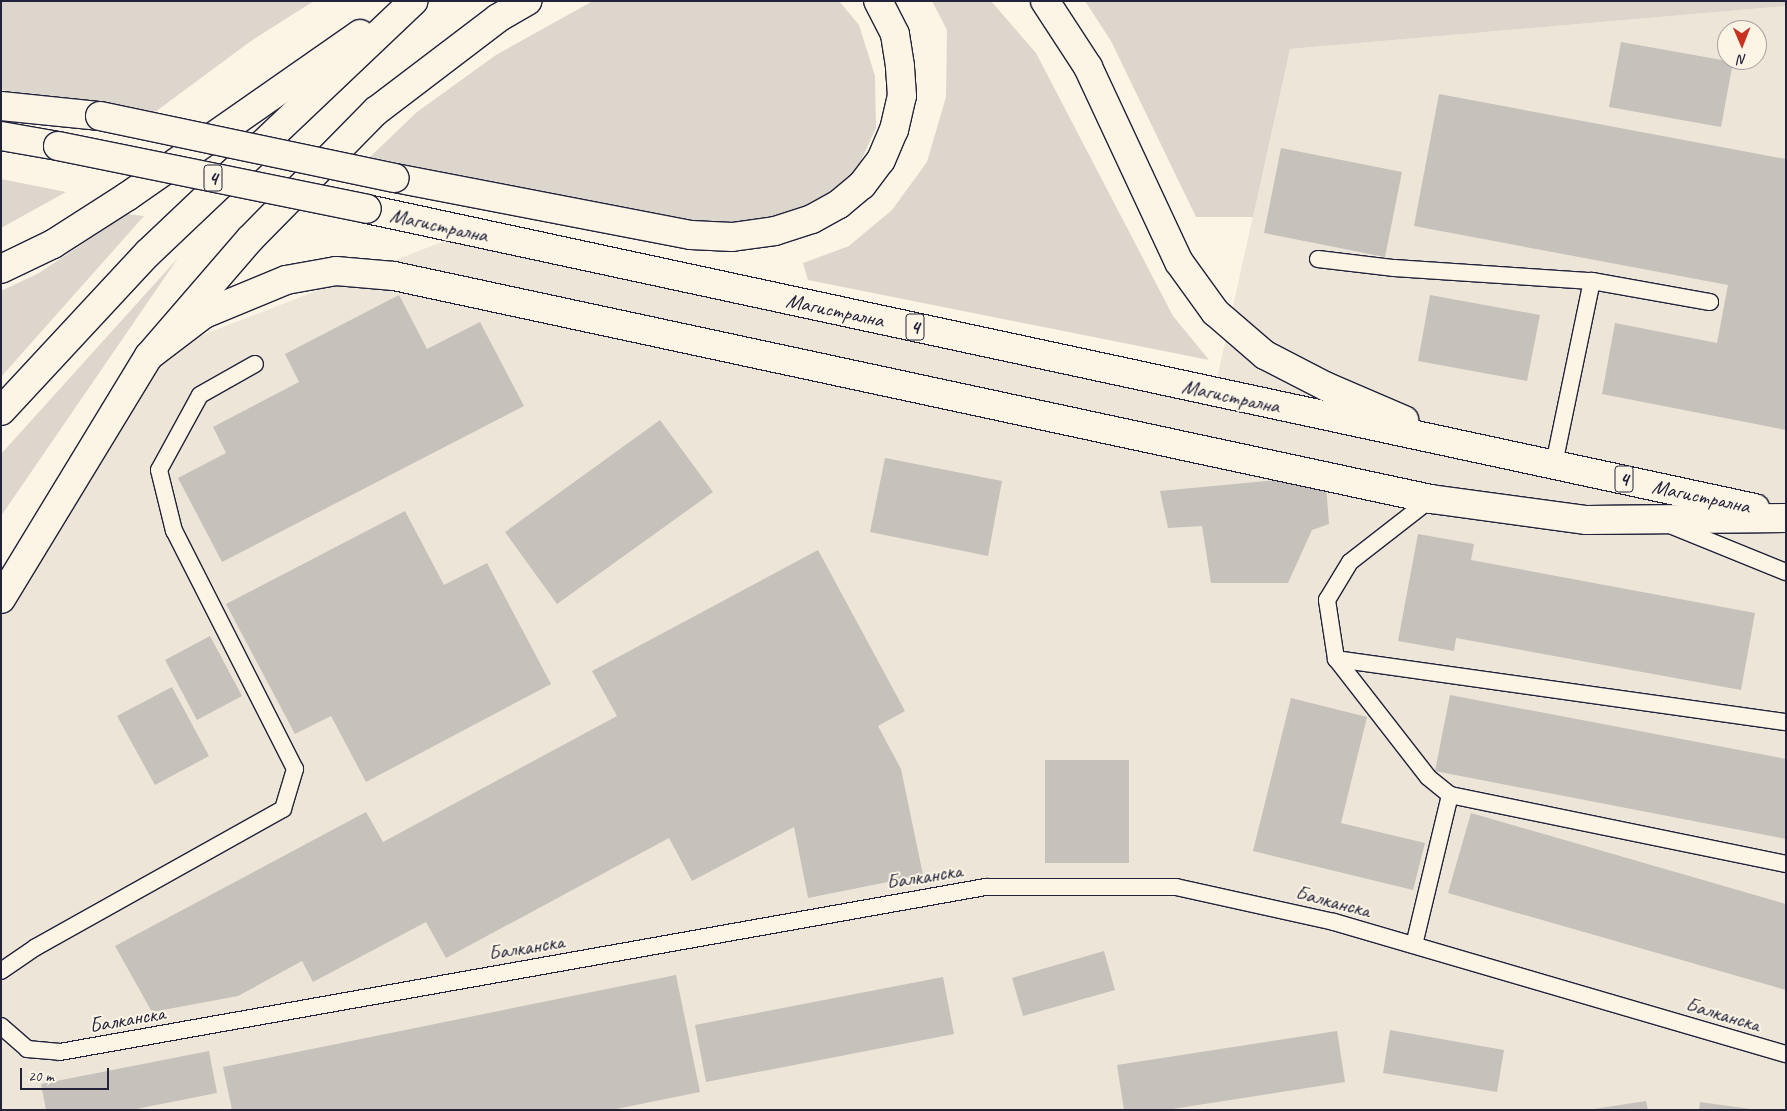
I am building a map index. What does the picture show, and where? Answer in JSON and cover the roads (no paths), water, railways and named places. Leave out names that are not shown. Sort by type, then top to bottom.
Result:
[{"type":"main road","points":[[1,269],[53,244],[128,196],[409,1]]},
{"type":"main road","points":[[1,411],[148,253],[414,1]]},
{"type":"main road","points":[[5,596],[149,356],[250,239],[376,111],[498,18],[528,1]]},
{"type":"main road","points":[[1,106],[100,116],[395,178],[691,235],[749,235],[775,231],[812,219],[839,204],[862,185],[881,160],[894,130],[902,96],[895,34],[878,1]]},
{"type":"main road","points":[[1045,1],[1088,67],[1179,262],[1215,312],[1265,355],[1326,387],[1463,445]]},
{"type":"main road","name":"Магистрална","points":[[1,136],[367,209],[1554,464],[1786,516]]},
{"type":"main road","points":[[149,356],[204,314],[286,280],[336,271],[394,276],[1431,499],[1587,520],[1786,516]]},
{"type":"lane","points":[[1318,259],[1394,268],[1592,281],[1710,302]]},
{"type":"lane","points":[[1554,464],[1592,281]]},
{"type":"lane","points":[[1,971],[36,947],[283,809],[295,769],[174,531],[159,470],[200,396],[255,364]]},
{"type":"lane","points":[[1431,499],[1350,562],[1327,600],[1336,659],[1428,778],[1450,795],[1786,864]]},
{"type":"lane","points":[[1659,520],[1786,572]]},
{"type":"lane","points":[[1336,659],[1786,722]]},
{"type":"lane","points":[[1414,945],[1450,795]]},
{"type":"lane","name":"Балканска","points":[[1,1026],[27,1049],[60,1052],[985,887],[1176,887],[1334,922],[1786,1054]]}]
